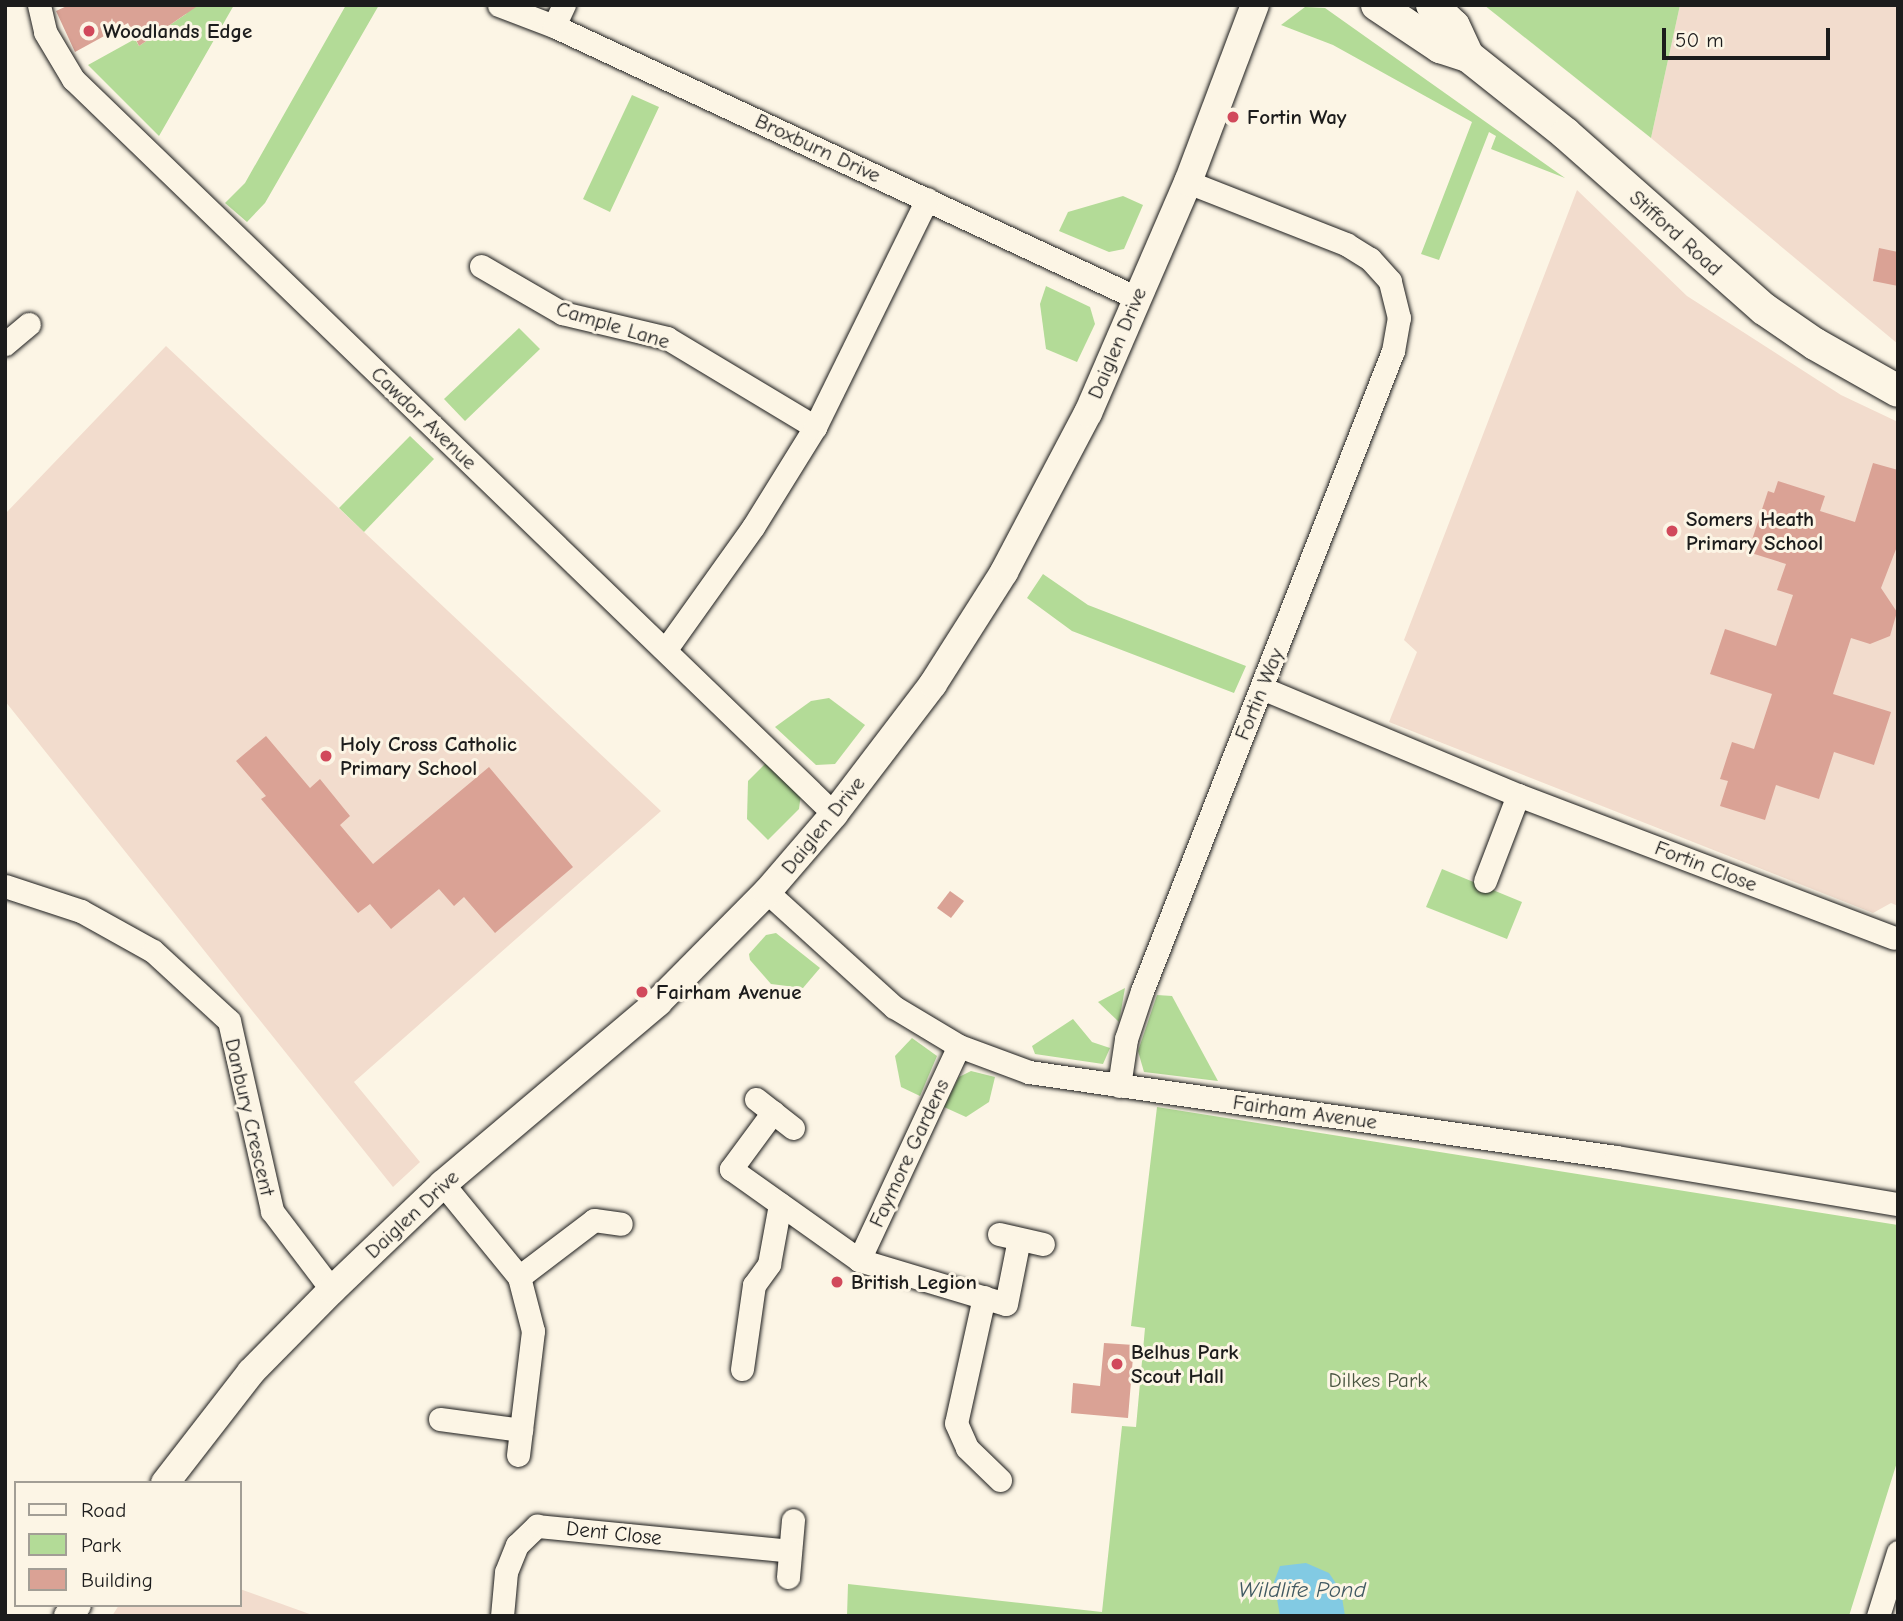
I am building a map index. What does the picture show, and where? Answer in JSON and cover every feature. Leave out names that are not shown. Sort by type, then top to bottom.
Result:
[{"type":"main road","name":"Stifford Road","points":[[1377,5],[1440,47],[1468,56],[1566,134],[1764,309],[1826,351],[1898,390]]},
{"type":"main road","name":"Stifford Road","points":[[1432,5],[1454,26],[1468,56]]},
{"type":"street","name":"Cawdor Avenue","points":[[39,5],[45,32],[73,79],[834,814]]},
{"type":"street","name":"Broxburn Drive","points":[[499,5],[559,15],[927,199],[1135,298]]},
{"type":"street","name":"Daiglen Drive","points":[[167,1481],[251,1372],[332,1290],[443,1184],[658,1002],[767,892],[834,814],[933,684],[1004,572],[1088,413],[1135,298],[1188,182],[1255,5]]},
{"type":"street","name":"Fortin Way","points":[[1119,1086],[1126,1039],[1142,991],[1393,351],[1399,318],[1390,281],[1370,259],[1346,244],[1188,182]]},
{"type":"street","points":[[666,649],[753,527],[815,427],[927,199]]},
{"type":"street","name":"Cample Lane","points":[[481,266],[562,313],[667,338],[815,427]]},
{"type":"street","points":[[5,344],[29,324]]},
{"type":"street","name":"Fortin Close","points":[[1262,688],[1518,795],[1894,938]]},
{"type":"street","points":[[1485,881],[1518,795]]},
{"type":"street","name":"Danbury Crescent","points":[[5,886],[81,911],[153,951],[229,1021],[272,1212],[332,1290]]},
{"type":"street","name":"Fairham Avenue","points":[[767,892],[894,1007],[959,1046],[1029,1072],[1616,1157],[1898,1204]]},
{"type":"street","name":"Faymore Gardens","points":[[859,1260],[959,1046]]},
{"type":"street","points":[[793,1128],[765,1105],[731,1169],[859,1260],[1006,1304],[1009,1236],[1044,1244]]},
{"type":"street","points":[[443,1184],[519,1277],[533,1331],[518,1455]]},
{"type":"street","points":[[742,1369],[754,1285],[769,1264],[780,1204]]},
{"type":"street","points":[[519,1277],[594,1220],[621,1224]]},
{"type":"street","points":[[984,1297],[956,1423],[967,1448],[1000,1480]]},
{"type":"street","points":[[440,1419],[521,1430]]},
{"type":"street","points":[[788,1577],[793,1520]]},
{"type":"street","name":"Dent Close","points":[[502,1616],[506,1572],[517,1545],[537,1526],[790,1550]]},
{"type":"street","points":[[1878,1616],[1894,1580],[1898,1552]]},
{"type":"shaded area","points":[[1680,5],[1898,5],[1898,344],[1651,138]]},
{"type":"shaded area","name":"Somers Heath Primary School","points":[[1577,190],[1687,296],[1841,395],[1898,422],[1898,906],[1891,903],[1873,913],[1389,722],[1417,652],[1404,640]]},
{"type":"shaded area","name":"Holy Cross Catholic Primary School","points":[[166,346],[661,811],[354,1082],[420,1162],[393,1187],[5,701],[5,514]]},
{"type":"shaded area","points":[[242,1590],[315,1616],[112,1616],[118,1607],[242,1607]]},
{"type":"green space","points":[[190,5],[234,5],[159,136],[88,65],[135,39],[139,46],[186,14]]},
{"type":"green space","points":[[346,5],[379,5],[265,203],[247,222],[225,203],[245,183]]},
{"type":"green space","points":[[1484,5],[1680,5],[1651,138]]},
{"type":"green space","points":[[1305,7],[1325,8],[1565,178],[1491,149],[1496,136],[1489,132],[1439,260],[1421,254],[1472,122],[1333,45],[1281,25]]},
{"type":"green space","points":[[632,95],[659,107],[610,212],[583,199]]},
{"type":"green space","points":[[1123,196],[1143,205],[1124,249],[1109,252],[1059,231],[1068,212]]},
{"type":"green space","points":[[1046,286],[1090,307],[1095,324],[1077,362],[1046,349],[1040,304]]},
{"type":"green space","points":[[519,328],[540,349],[465,421],[444,399]]},
{"type":"green space","points":[[410,436],[434,459],[364,532],[339,508]]},
{"type":"green space","points":[[1043,574],[1088,605],[1246,666],[1234,693],[1072,631],[1027,598]]},
{"type":"green space","points":[[829,698],[865,725],[835,764],[816,765],[775,727],[811,701]]},
{"type":"green space","points":[[767,762],[801,793],[799,809],[768,840],[747,819],[748,781]]},
{"type":"green space","points":[[1442,869],[1522,902],[1507,939],[1426,907]]},
{"type":"green space","points":[[776,933],[820,968],[803,988],[771,984],[750,960],[749,954],[766,935]]},
{"type":"green space","points":[[1125,988],[1119,1022],[1098,1002]]},
{"type":"green space","points":[[1157,995],[1172,996],[1218,1081],[1144,1072],[1138,1051]]},
{"type":"green space","points":[[1073,1019],[1092,1042],[1110,1048],[1103,1064],[1035,1054],[1032,1046]]},
{"type":"green space","points":[[912,1038],[937,1056],[920,1096],[901,1087],[895,1056]]},
{"type":"green space","points":[[971,1071],[995,1077],[989,1102],[966,1117],[944,1107],[959,1077]]},
{"type":"green space","name":"Dilkes Park","points":[[1157,1107],[1898,1225],[1898,1459],[1849,1616],[847,1616],[848,1584],[1102,1612],[1122,1426],[1136,1427],[1145,1328],[1131,1326]]},
{"type":"water","name":"Wildlife Pond","points":[[1306,1563],[1329,1573],[1341,1591],[1345,1616],[1280,1616],[1274,1582],[1280,1566]]},
{"type":"building","name":"Woodlands Edge","points":[[69,5],[199,5],[139,46],[128,23],[75,52],[56,11]]},
{"type":"building","points":[[1879,248],[1898,252],[1898,286],[1873,281]]},
{"type":"building","points":[[1873,463],[1898,470],[1898,544],[1881,588],[1897,612],[1890,636],[1870,644],[1851,638],[1833,694],[1891,712],[1874,765],[1834,752],[1819,799],[1776,785],[1765,820],[1720,806],[1728,781],[1720,779],[1732,742],[1754,749],[1772,694],[1710,674],[1725,629],[1776,646],[1793,595],[1777,590],[1786,564],[1748,552],[1768,491],[1774,493],[1778,481],[1825,496],[1820,511],[1855,522]]},
{"type":"building","points":[[266,736],[310,788],[320,779],[350,816],[340,825],[373,864],[489,767],[573,867],[495,933],[464,897],[454,906],[439,889],[391,929],[370,904],[358,913],[261,799],[266,796],[236,761]]},
{"type":"building","points":[[950,891],[964,901],[951,918],[937,908]]},
{"type":"building","name":"Belhus Park Scout Hall","points":[[1104,1343],[1134,1345],[1128,1418],[1071,1413],[1073,1383],[1100,1386]]},
{"type":"place","name":"Woodlands Edge","points":[[89,31]]},
{"type":"place","name":"Fortin Way","points":[[1233,117]]},
{"type":"place","name":"Somers Heath Primary School","points":[[1672,531]]},
{"type":"place","name":"Holy Cross Catholic Primary School","points":[[326,756]]},
{"type":"place","name":"Fairham Avenue","points":[[642,992]]},
{"type":"place","name":"British Legion","points":[[837,1282]]},
{"type":"place","name":"Belhus Park Scout Hall","points":[[1117,1364]]}]
